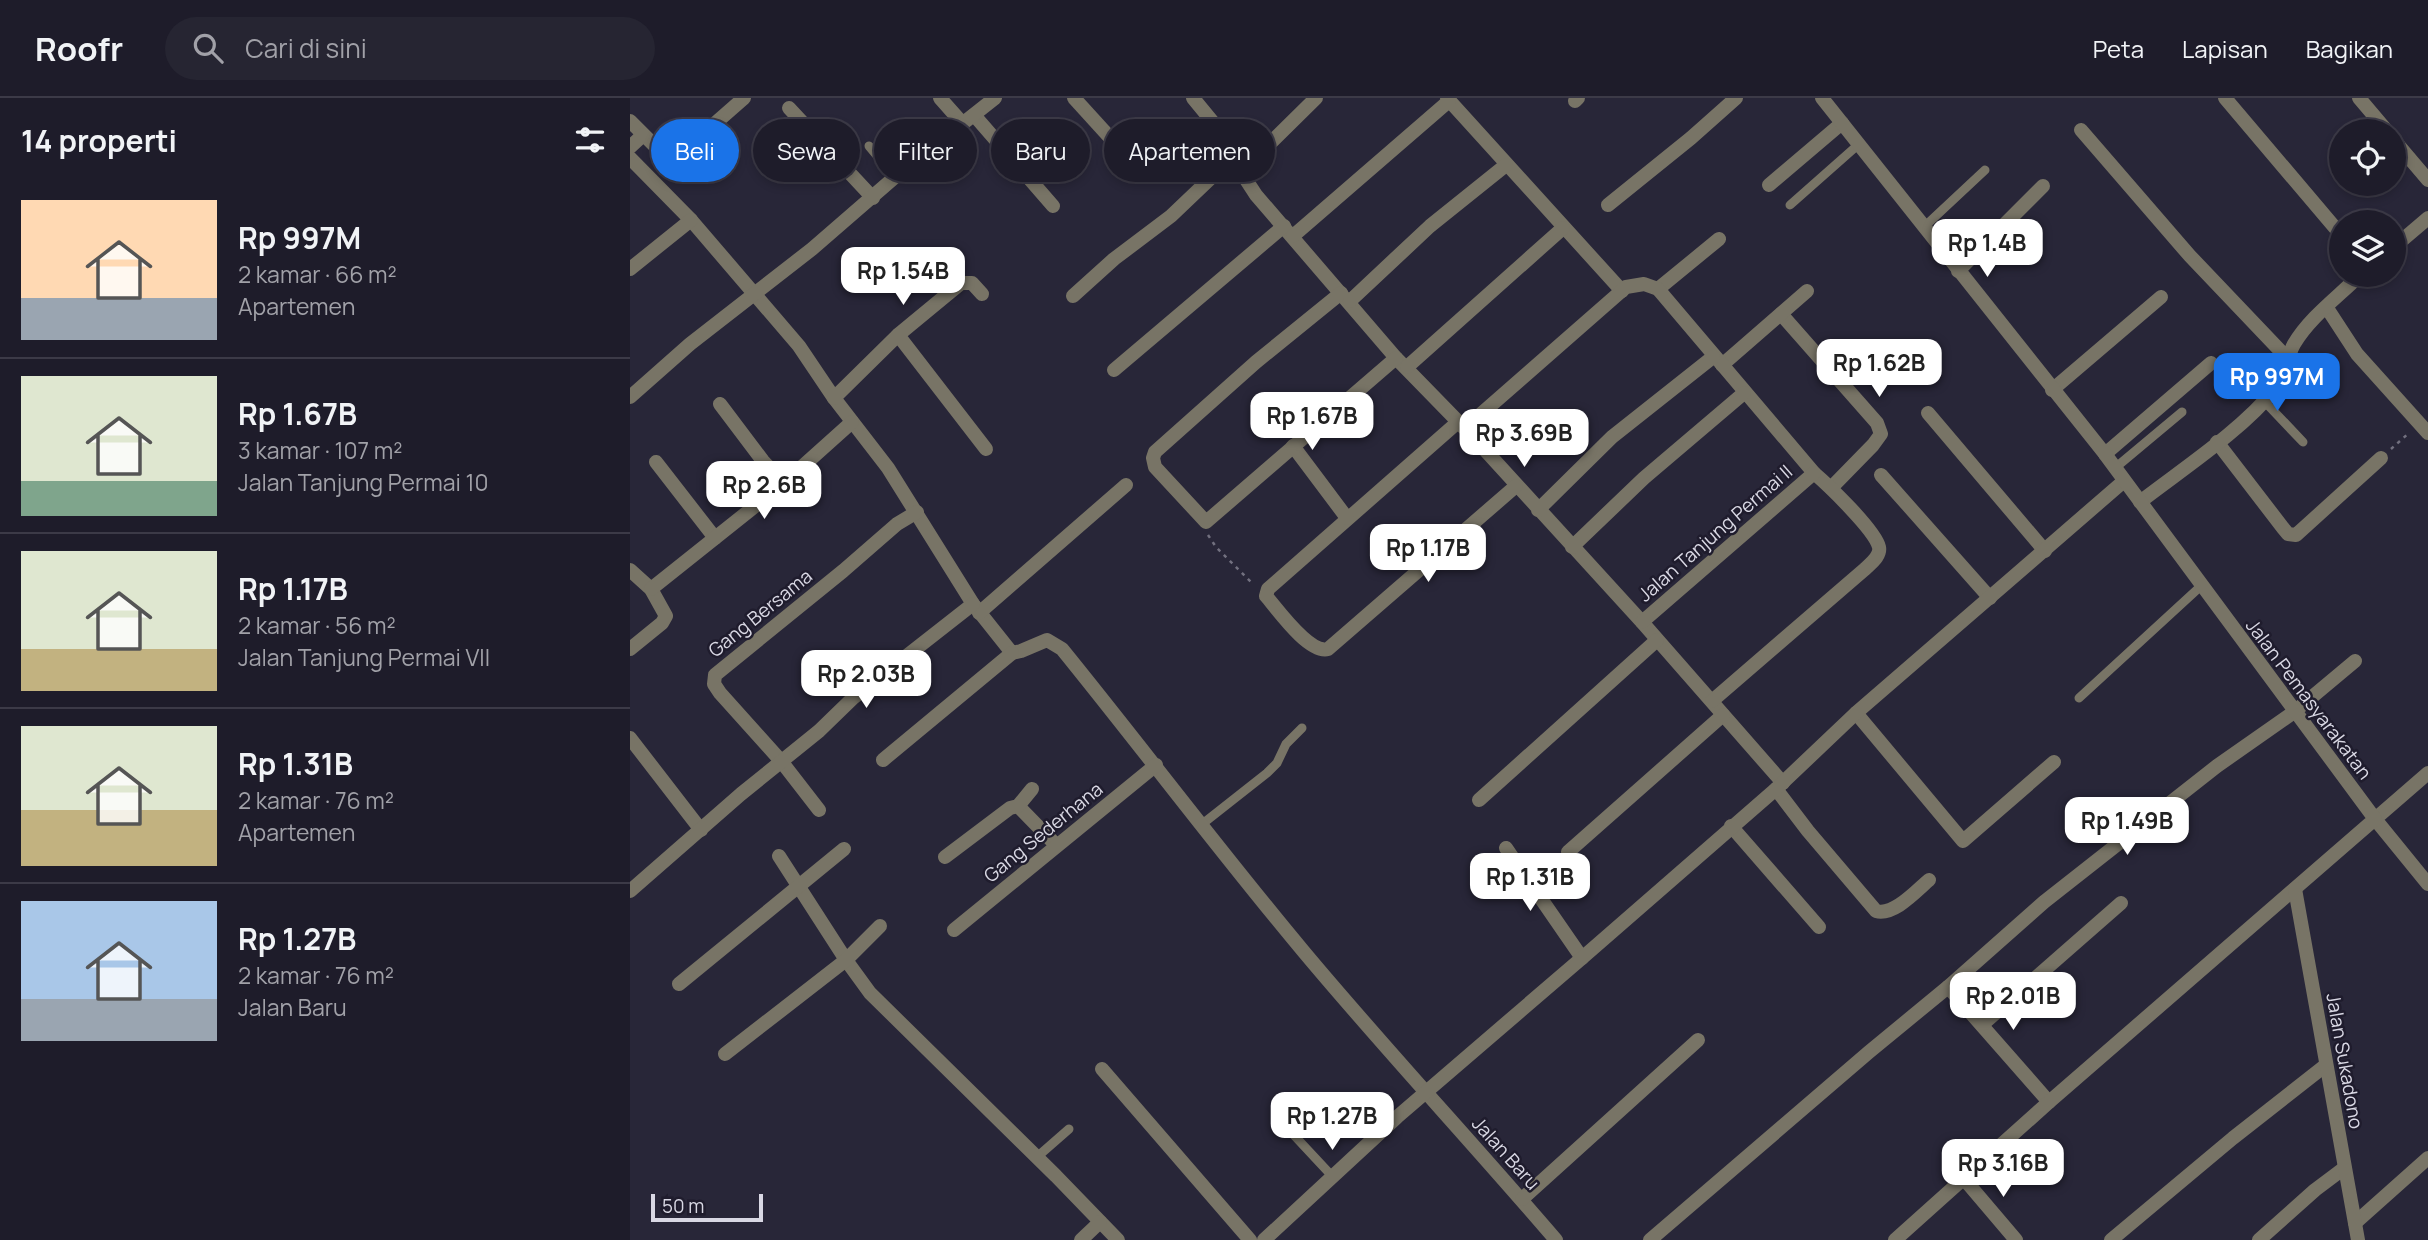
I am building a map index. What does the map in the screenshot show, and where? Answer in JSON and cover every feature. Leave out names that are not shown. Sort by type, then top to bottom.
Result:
[{"type":"street","points":[[630,121],[671,162],[744,98]]},
{"type":"street","points":[[940,98],[968,119],[995,98]]},
{"type":"street","points":[[1074,98],[1104,131]]},
{"type":"street","points":[[1193,98],[1209,119]]},
{"type":"street","points":[[1275,138],[1316,98]]},
{"type":"street","points":[[1608,205],[1736,98]]},
{"type":"street","name":"Jalan Pemasyarakatan","points":[[1822,98],[2105,454],[2294,712],[2428,884]]},
{"type":"street","points":[[2225,98],[2329,221]]},
{"type":"street","points":[[2359,98],[2377,119]]},
{"type":"street","points":[[1114,370],[1448,100],[1622,290]]},
{"type":"street","points":[[789,108],[873,198]]},
{"type":"street","points":[[1769,185],[1842,123]]},
{"type":"street","points":[[977,128],[1053,206]]},
{"type":"street","points":[[2081,131],[2190,256],[2288,360]]},
{"type":"street","points":[[630,147],[643,135]]},
{"type":"street","points":[[2406,154],[2428,180]]},
{"type":"street","points":[[630,158],[691,220],[799,346],[834,398],[888,468],[976,609],[1012,653],[883,760]]},
{"type":"street","points":[[1506,165],[1345,297],[1255,362],[1156,452],[1153,458],[1155,467],[1206,522],[1293,446],[1401,362],[1563,228]]},
{"type":"street","points":[[630,397],[890,182]]},
{"type":"street","points":[[1073,296],[1114,259],[1171,216],[1207,182]]},
{"type":"street","points":[[1251,182],[1256,195],[1401,362],[1712,701],[1779,786],[1808,831],[1876,911],[1886,912],[1894,908],[1929,880]]},
{"type":"street","points":[[1958,271],[2043,186]]},
{"type":"street","points":[[2406,237],[2428,218]]},
{"type":"street","points":[[630,269],[691,220]]},
{"type":"street","points":[[1658,289],[1720,239]]},
{"type":"street","points":[[834,398],[898,335],[961,283],[972,283],[982,294]]},
{"type":"street","points":[[1516,486],[1328,649],[1318,649],[1306,642],[1266,596],[1272,585],[1347,518],[1622,290],[1636,284],[1658,289],[1744,393],[1874,537],[1880,548],[1878,556],[1712,701]]},
{"type":"street","points":[[2140,502],[2217,442],[2264,401],[2285,373],[2292,347],[2309,323],[2348,287]]},
{"type":"street","points":[[1538,509],[1612,438],[1781,314],[1807,291]]},
{"type":"street","points":[[2052,390],[2161,298]]},
{"type":"street","points":[[2327,308],[2357,354],[2425,424]]},
{"type":"street","points":[[1781,314],[1880,429],[1881,434],[1873,445],[1831,488]]},
{"type":"street","points":[[898,335],[986,449]]},
{"type":"street","points":[[2105,454],[2211,363]]},
{"type":"street","points":[[1572,547],[1644,478],[1744,393]]},
{"type":"street","points":[[720,404],[763,461],[784,483]]},
{"type":"street","points":[[1928,413],[2045,551]]},
{"type":"street","points":[[651,589],[784,483],[852,422]]},
{"type":"street","points":[[2217,442],[2288,534],[2296,535],[2381,458]]},
{"type":"street","points":[[1293,446],[1347,518]]},
{"type":"street","points":[[656,462],[715,538]]},
{"type":"street","name":"Jalan Tanjung Permai II","points":[[1642,622],[1814,473]]},
{"type":"street","points":[[1881,475],[1990,598]]},
{"type":"street","points":[[1264,1240],[1426,1093],[1779,786],[1856,713],[2124,481]]},
{"type":"street","points":[[630,891],[819,731],[853,698],[976,609],[1126,485]]},
{"type":"street","name":"Gang Bersama","points":[[781,761],[720,693],[714,684],[715,675],[897,524],[916,512]]},
{"type":"street","points":[[630,570],[651,589],[666,616],[662,623],[630,649]]},
{"type":"street","name":"Jalan Baru","points":[[1012,653],[1021,652],[1047,640],[1062,649],[1156,765],[1200,825],[1306,954],[1522,1199],[1549,1238]]},
{"type":"street","points":[[1479,800],[1657,640]]},
{"type":"street","points":[[1650,1240],[2044,902],[2217,766],[2294,712],[2355,661]]},
{"type":"street","points":[[1856,713],[1964,841],[2054,762]]},
{"type":"street","points":[[1568,852],[1723,715]]},
{"type":"street","points":[[630,738],[701,830]]},
{"type":"street","points":[[781,761],[819,810]]},
{"type":"street","name":"Gang Sederhana","points":[[954,930],[1156,765]]},
{"type":"street","points":[[1895,1240],[2049,1102],[2428,774]]},
{"type":"street","points":[[945,858],[1010,808],[1018,806],[1032,789]]},
{"type":"street","points":[[1018,806],[1056,845]]},
{"type":"street","points":[[1731,827],[1819,927]]},
{"type":"street","points":[[1506,848],[1582,958]]},
{"type":"street","points":[[680,984],[844,849]]},
{"type":"street","points":[[779,856],[870,993],[1118,1240]]},
{"type":"street","name":"Jalan Sukadono","points":[[2295,889],[2343,1169],[2358,1240]]},
{"type":"street","points":[[1983,1024],[2121,902]]},
{"type":"street","points":[[724,1054],[846,960],[880,926]]},
{"type":"street","points":[[1948,987],[2049,1102]]},
{"type":"street","points":[[1522,1199],[1699,1040]]},
{"type":"street","points":[[2111,1240],[2326,1065]]},
{"type":"street","points":[[1102,1069],[1250,1240]]},
{"type":"street","points":[[2355,1223],[2428,1158]]},
{"type":"street","points":[[2259,1240],[2343,1169]]},
{"type":"street","points":[[1965,1180],[2015,1240]]},
{"type":"street","points":[[1081,1240],[1100,1222]]},
{"type":"lane","points":[[1790,205],[1859,144]]},
{"type":"lane","points":[[869,146],[874,152]]},
{"type":"lane","points":[[1924,227],[1985,170]]},
{"type":"lane","points":[[2264,401],[2303,442]]},
{"type":"lane","points":[[2115,468],[2182,412]]},
{"type":"lane","points":[[2079,698],[2201,586]]},
{"type":"lane","points":[[1200,825],[1268,773],[1277,763],[1286,744],[1302,727]]},
{"type":"lane","points":[[1277,1117],[1332,1176]]},
{"type":"lane","points":[[1037,1157],[1069,1129]]},
{"type":"path","points":[[2381,458],[2425,424]]},
{"type":"path","points":[[1206,522],[1208,534],[1216,548],[1266,596]]}]
